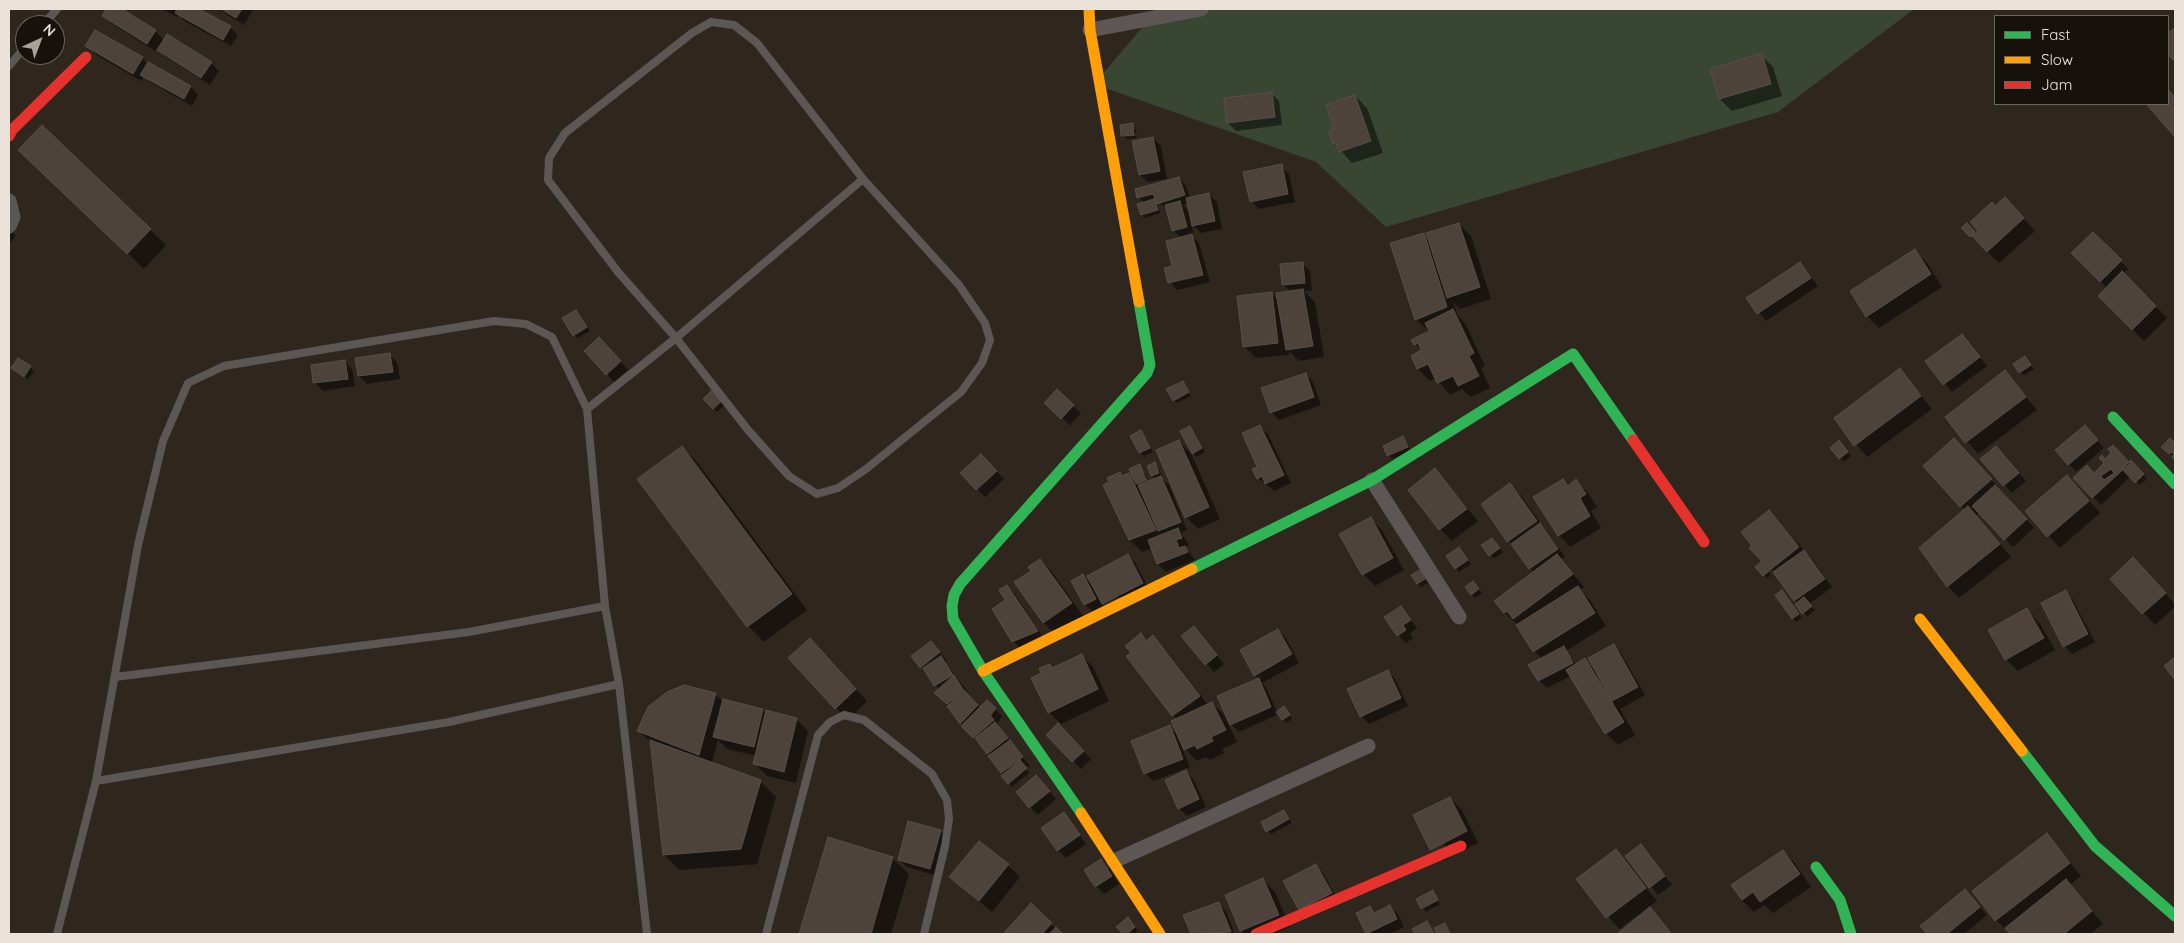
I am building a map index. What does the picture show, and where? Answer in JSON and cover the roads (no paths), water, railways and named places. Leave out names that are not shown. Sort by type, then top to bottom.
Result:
[{"type":"street","points":[[1089,9],[1090,30],[1150,365],[1148,373],[960,584],[954,595],[953,619],[983,671],[1114,861],[1160,934]]},
{"type":"street","points":[[1090,30],[1201,9]]},
{"type":"street","points":[[9,136],[12,130],[86,57]]},
{"type":"street","points":[[9,201],[13,216],[9,226]]},
{"type":"street","points":[[983,671],[1372,480],[1573,354],[1704,542]]},
{"type":"street","points":[[2113,417],[2175,484]]},
{"type":"street","points":[[1372,480],[1459,617]]},
{"type":"street","points":[[1920,619],[2095,846],[2175,916]]},
{"type":"street","points":[[1114,861],[1368,746]]},
{"type":"street","points":[[1256,934],[1461,846]]},
{"type":"street","points":[[1816,866],[1840,900],[1851,934]]},
{"type":"lane","points":[[711,22],[734,25],[757,43],[863,179],[959,285],[985,323],[990,340],[982,363],[960,392],[866,469],[838,488],[818,494],[789,476],[748,430],[676,338],[618,272],[548,180],[549,158],[565,133],[692,33],[711,22]]},
{"type":"lane","points":[[587,409],[676,338],[863,179]]},
{"type":"lane","points":[[58,934],[96,781],[138,545],[163,441],[188,383],[224,366],[494,322],[526,324],[552,337],[587,409],[605,606],[619,684],[647,934]]},
{"type":"lane","points":[[116,677],[469,632],[605,606]]},
{"type":"lane","points":[[96,781],[449,722],[575,696],[619,684]]},
{"type":"lane","points":[[766,934],[818,735],[830,722],[844,715],[864,720],[932,774],[947,800],[949,820],[924,934]]}]
